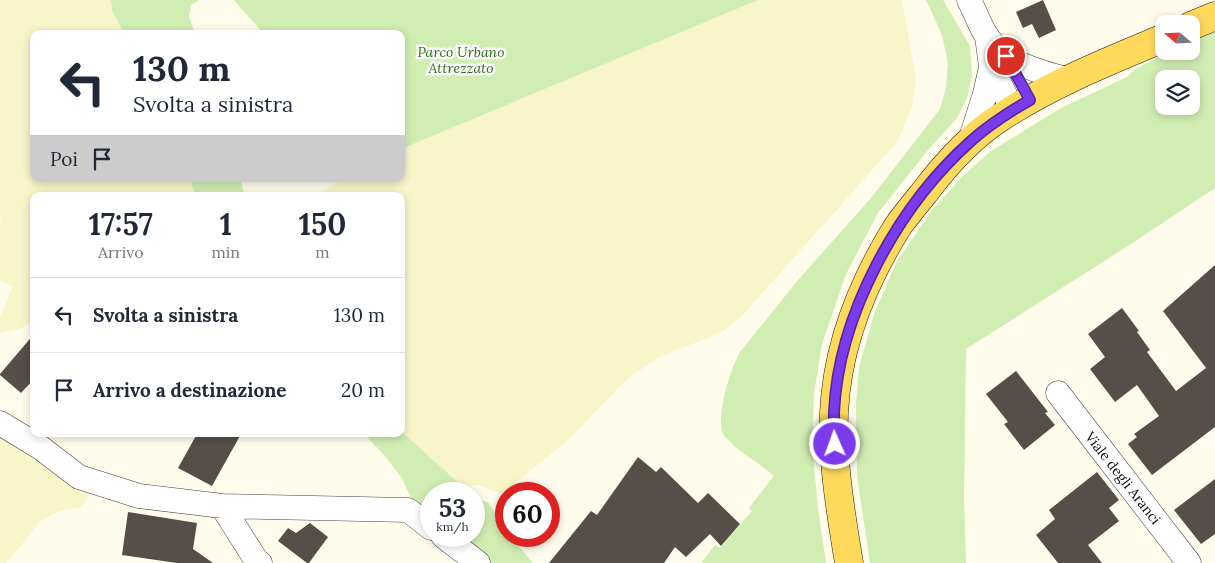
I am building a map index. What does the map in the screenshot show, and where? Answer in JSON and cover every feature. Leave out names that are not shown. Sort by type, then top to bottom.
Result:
[{"type":"main road","points":[[1200,22],[1215,16]]},
{"type":"main road","points":[[849,563],[836,459],[834,413],[841,364],[852,321],[871,275],[899,225],[939,173],[970,141],[1000,117],[1069,80],[1155,42]]},
{"type":"street","points":[[969,0],[1021,105]]},
{"type":"street","points":[[998,61],[1069,80]]},
{"type":"street","points":[[970,141],[998,61]]},
{"type":"street","name":"Viale degli Aranci","points":[[1058,393],[1189,563]]},
{"type":"street","points":[[0,423],[41,448],[79,477],[139,496],[222,506],[408,510],[420,519]]},
{"type":"street","points":[[222,506],[256,560],[260,563]]},
{"type":"street","points":[[457,547],[478,563]]},
{"type":"shaded area","points":[[0,0],[111,0],[112,10],[122,30],[30,30],[30,182],[191,182],[195,192],[30,192],[30,322],[23,328],[0,333],[0,317],[13,286],[0,281]]},
{"type":"shaded area","points":[[755,0],[902,0],[916,79],[912,107],[898,141],[740,318],[720,333],[657,358],[626,380],[568,440],[517,482],[495,482],[495,491],[485,488],[485,482],[458,482],[405,435],[405,192],[320,192],[338,182],[405,182],[405,147]]},
{"type":"shaded area","points":[[0,435],[83,488],[89,495],[82,507],[62,510],[42,520],[6,563],[0,563]]},
{"type":"green space","points":[[111,0],[199,0],[191,5],[189,17],[194,30],[122,30],[112,10]]},
{"type":"green space","name":"Parco Urbano Attrezzato","points":[[234,0],[758,0],[405,147],[405,30],[260,30]]},
{"type":"green space","points":[[926,0],[943,0],[970,46],[972,75],[967,98],[957,118],[928,150],[878,213],[846,274],[822,344],[814,393],[812,447],[826,563],[701,563],[715,545],[720,548],[752,511],[749,508],[774,476],[743,453],[725,437],[722,430],[722,408],[736,359],[798,280],[871,198],[940,109],[946,88],[948,63],[942,35]]},
{"type":"green space","points":[[1215,29],[1215,188],[966,349],[964,499],[966,563],[870,563],[857,476],[856,404],[859,367],[874,314],[897,261],[933,209],[963,176],[991,151],[1061,108],[1127,77],[1135,69],[1155,59],[1200,60],[1200,36]]},
{"type":"green space","points":[[191,182],[241,182],[244,192],[195,192]]},
{"type":"green space","points":[[405,435],[458,482],[420,482],[420,508],[412,501],[402,478],[367,437],[405,437]]},
{"type":"green space","points":[[485,501],[489,503],[495,513],[495,547],[519,547],[533,563],[490,563],[469,547],[485,547]]},
{"type":"building","points":[[1043,0],[1056,30],[1039,38],[1032,24],[1023,28],[1016,12]]},
{"type":"building","points":[[1215,265],[1215,427],[1152,475],[1128,444],[1137,437],[1134,434],[1159,416],[1137,385],[1115,402],[1090,369],[1105,357],[1088,334],[1122,308],[1150,350],[1147,352],[1176,391],[1206,368],[1163,311]]},
{"type":"building","points":[[30,339],[30,383],[21,393],[0,374]]},
{"type":"building","points":[[1016,371],[1048,412],[1045,413],[1055,425],[1024,450],[1004,424],[1008,422],[986,394]]},
{"type":"building","points":[[195,437],[239,437],[212,486],[178,468]]},
{"type":"building","points":[[638,457],[656,472],[661,467],[698,503],[708,493],[740,524],[721,546],[710,534],[686,557],[675,547],[664,563],[549,563],[591,511],[597,515]]},
{"type":"building","points":[[1097,472],[1119,500],[1109,508],[1119,521],[1088,545],[1102,563],[1058,563],[1036,535],[1055,519],[1049,510]]},
{"type":"building","points":[[1215,479],[1215,534],[1201,544],[1174,510]]},
{"type":"building","points":[[128,512],[197,523],[193,549],[213,563],[177,563],[122,555]]},
{"type":"building","points":[[310,523],[328,537],[309,563],[307,563],[278,541],[288,528],[296,533]]},
{"type":"route","points":[[835,444],[834,413],[841,364],[852,321],[871,275],[899,225],[939,173],[970,141],[1000,117],[1030,100],[1006,56]]}]
